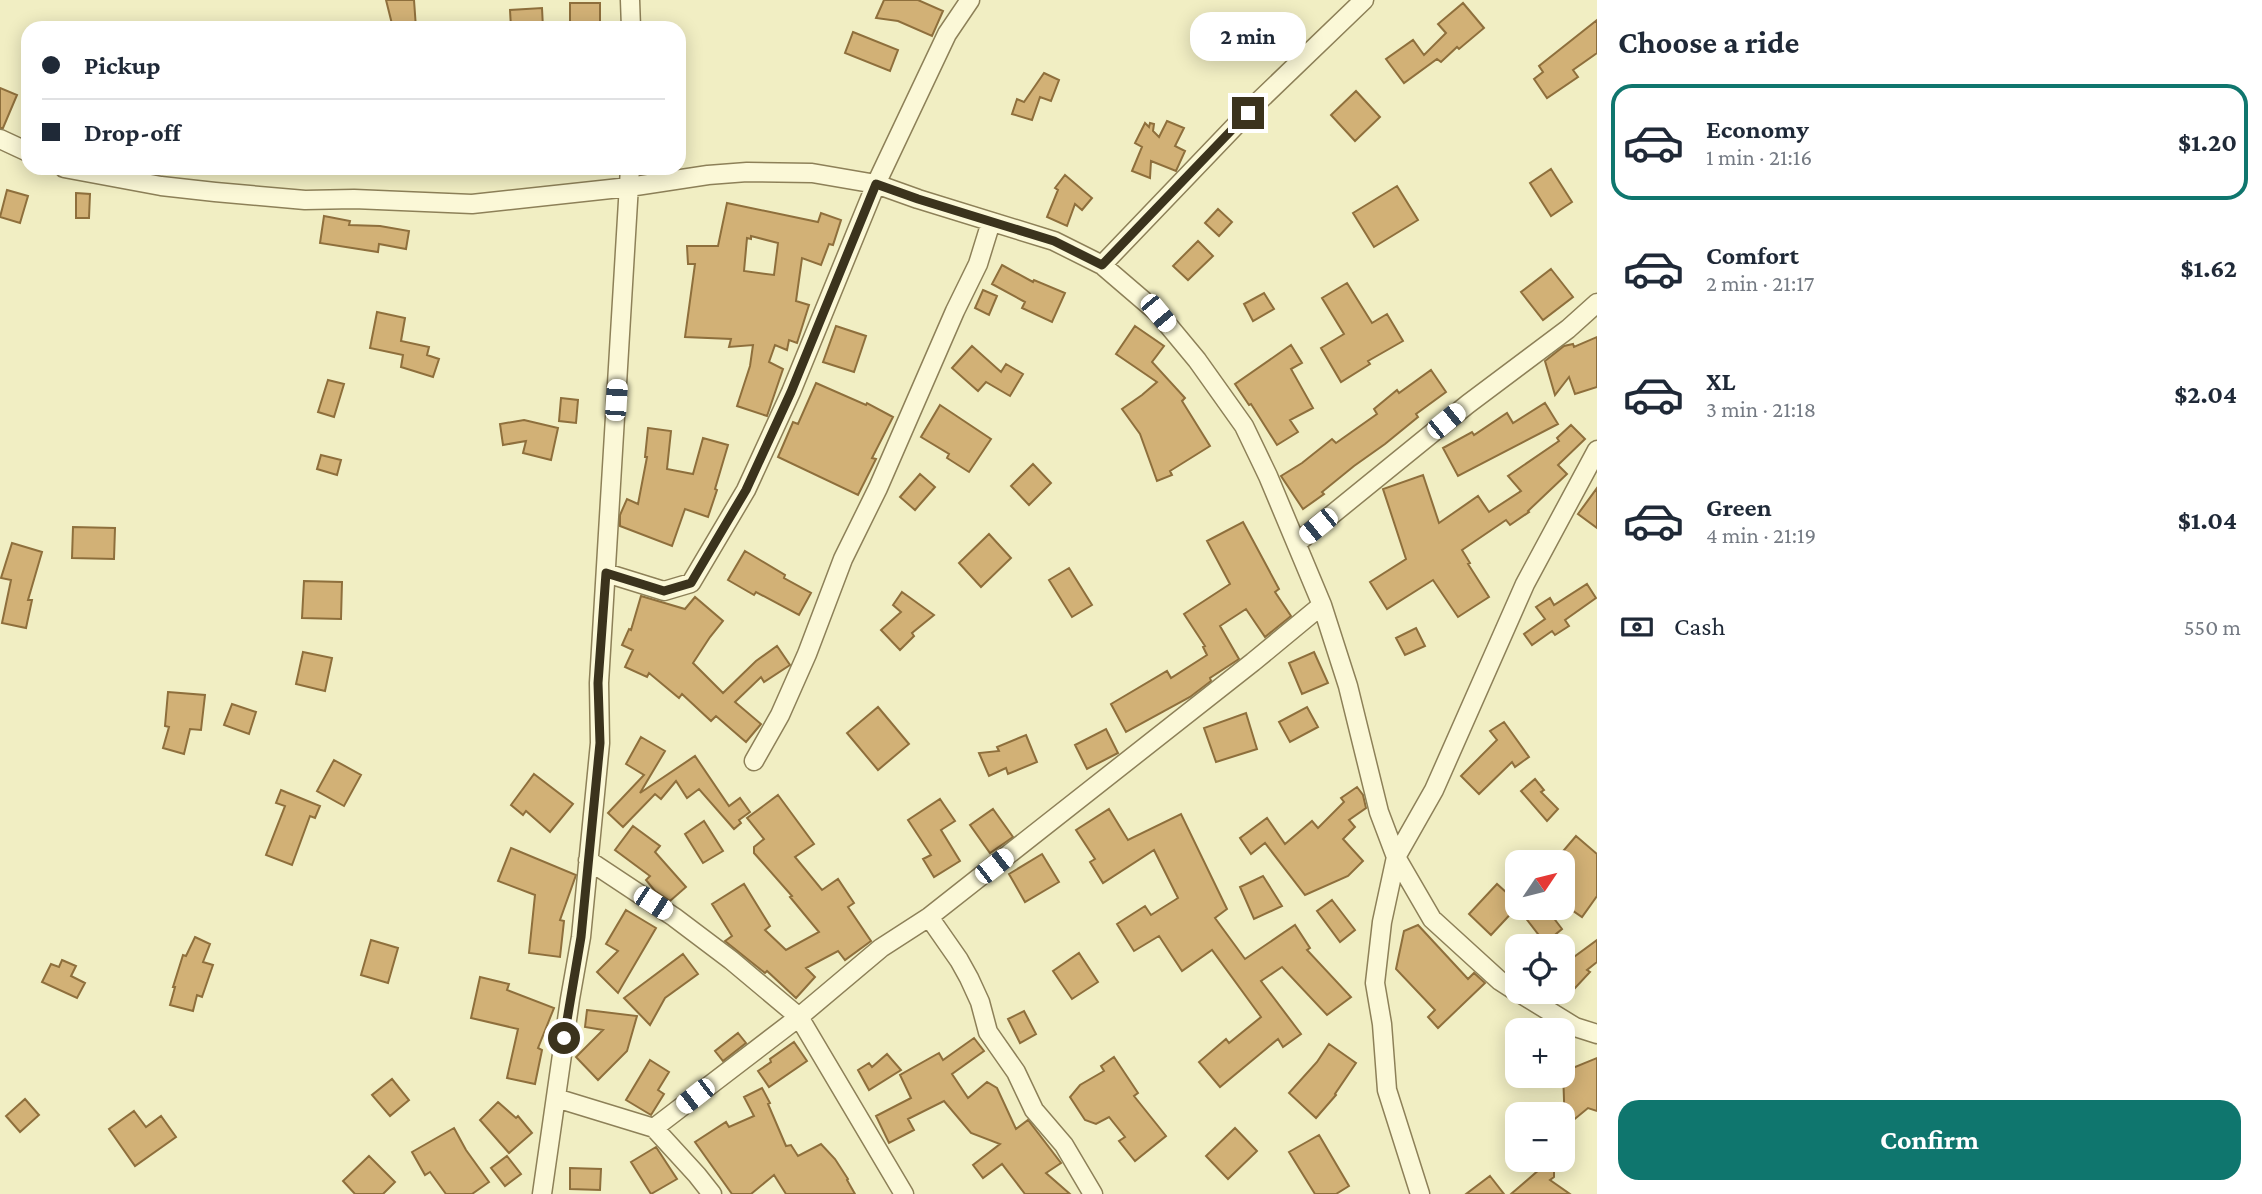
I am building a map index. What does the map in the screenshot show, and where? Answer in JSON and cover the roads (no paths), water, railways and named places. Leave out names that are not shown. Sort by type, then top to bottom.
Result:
[{"type":"street","points":[[630,0],[631,21]]},
{"type":"street","points":[[606,573],[664,591],[691,583],[752,478],[791,392],[876,184],[947,34],[970,0]]},
{"type":"street","points":[[1102,265],[1260,100],[1364,0]]},
{"type":"street","points":[[0,139],[21,149]]},
{"type":"street","points":[[102,175],[162,186],[305,200],[354,199],[472,204],[629,187],[708,175],[747,172],[812,173],[876,184],[1054,241],[1102,265],[1158,313],[1197,360],[1244,426],[1322,605],[1348,686],[1379,812],[1396,857],[1432,919],[1505,984]]},
{"type":"street","points":[[542,1194],[571,988],[581,937],[600,743],[598,683],[629,175]]},
{"type":"street","points":[[754,761],[780,715],[807,654],[843,559],[878,488],[978,264],[991,222]]},
{"type":"street","points":[[1297,543],[1468,404],[1568,329],[1597,303]]},
{"type":"street","points":[[1420,1194],[1387,1090],[1376,983],[1382,922],[1396,857],[1434,790],[1525,584],[1597,450]]},
{"type":"street","points":[[654,1128],[799,1017],[881,948],[929,917],[1322,605]]},
{"type":"street","points":[[588,860],[674,917],[799,1017],[905,1194]]},
{"type":"street","points":[[929,917],[964,969],[980,1002],[988,1032],[1016,1072],[1034,1110],[1064,1145],[1093,1194]]},
{"type":"street","points":[[1538,1004],[1575,1027],[1597,1034]]},
{"type":"street","points":[[556,1098],[654,1128],[712,1194]]}]
